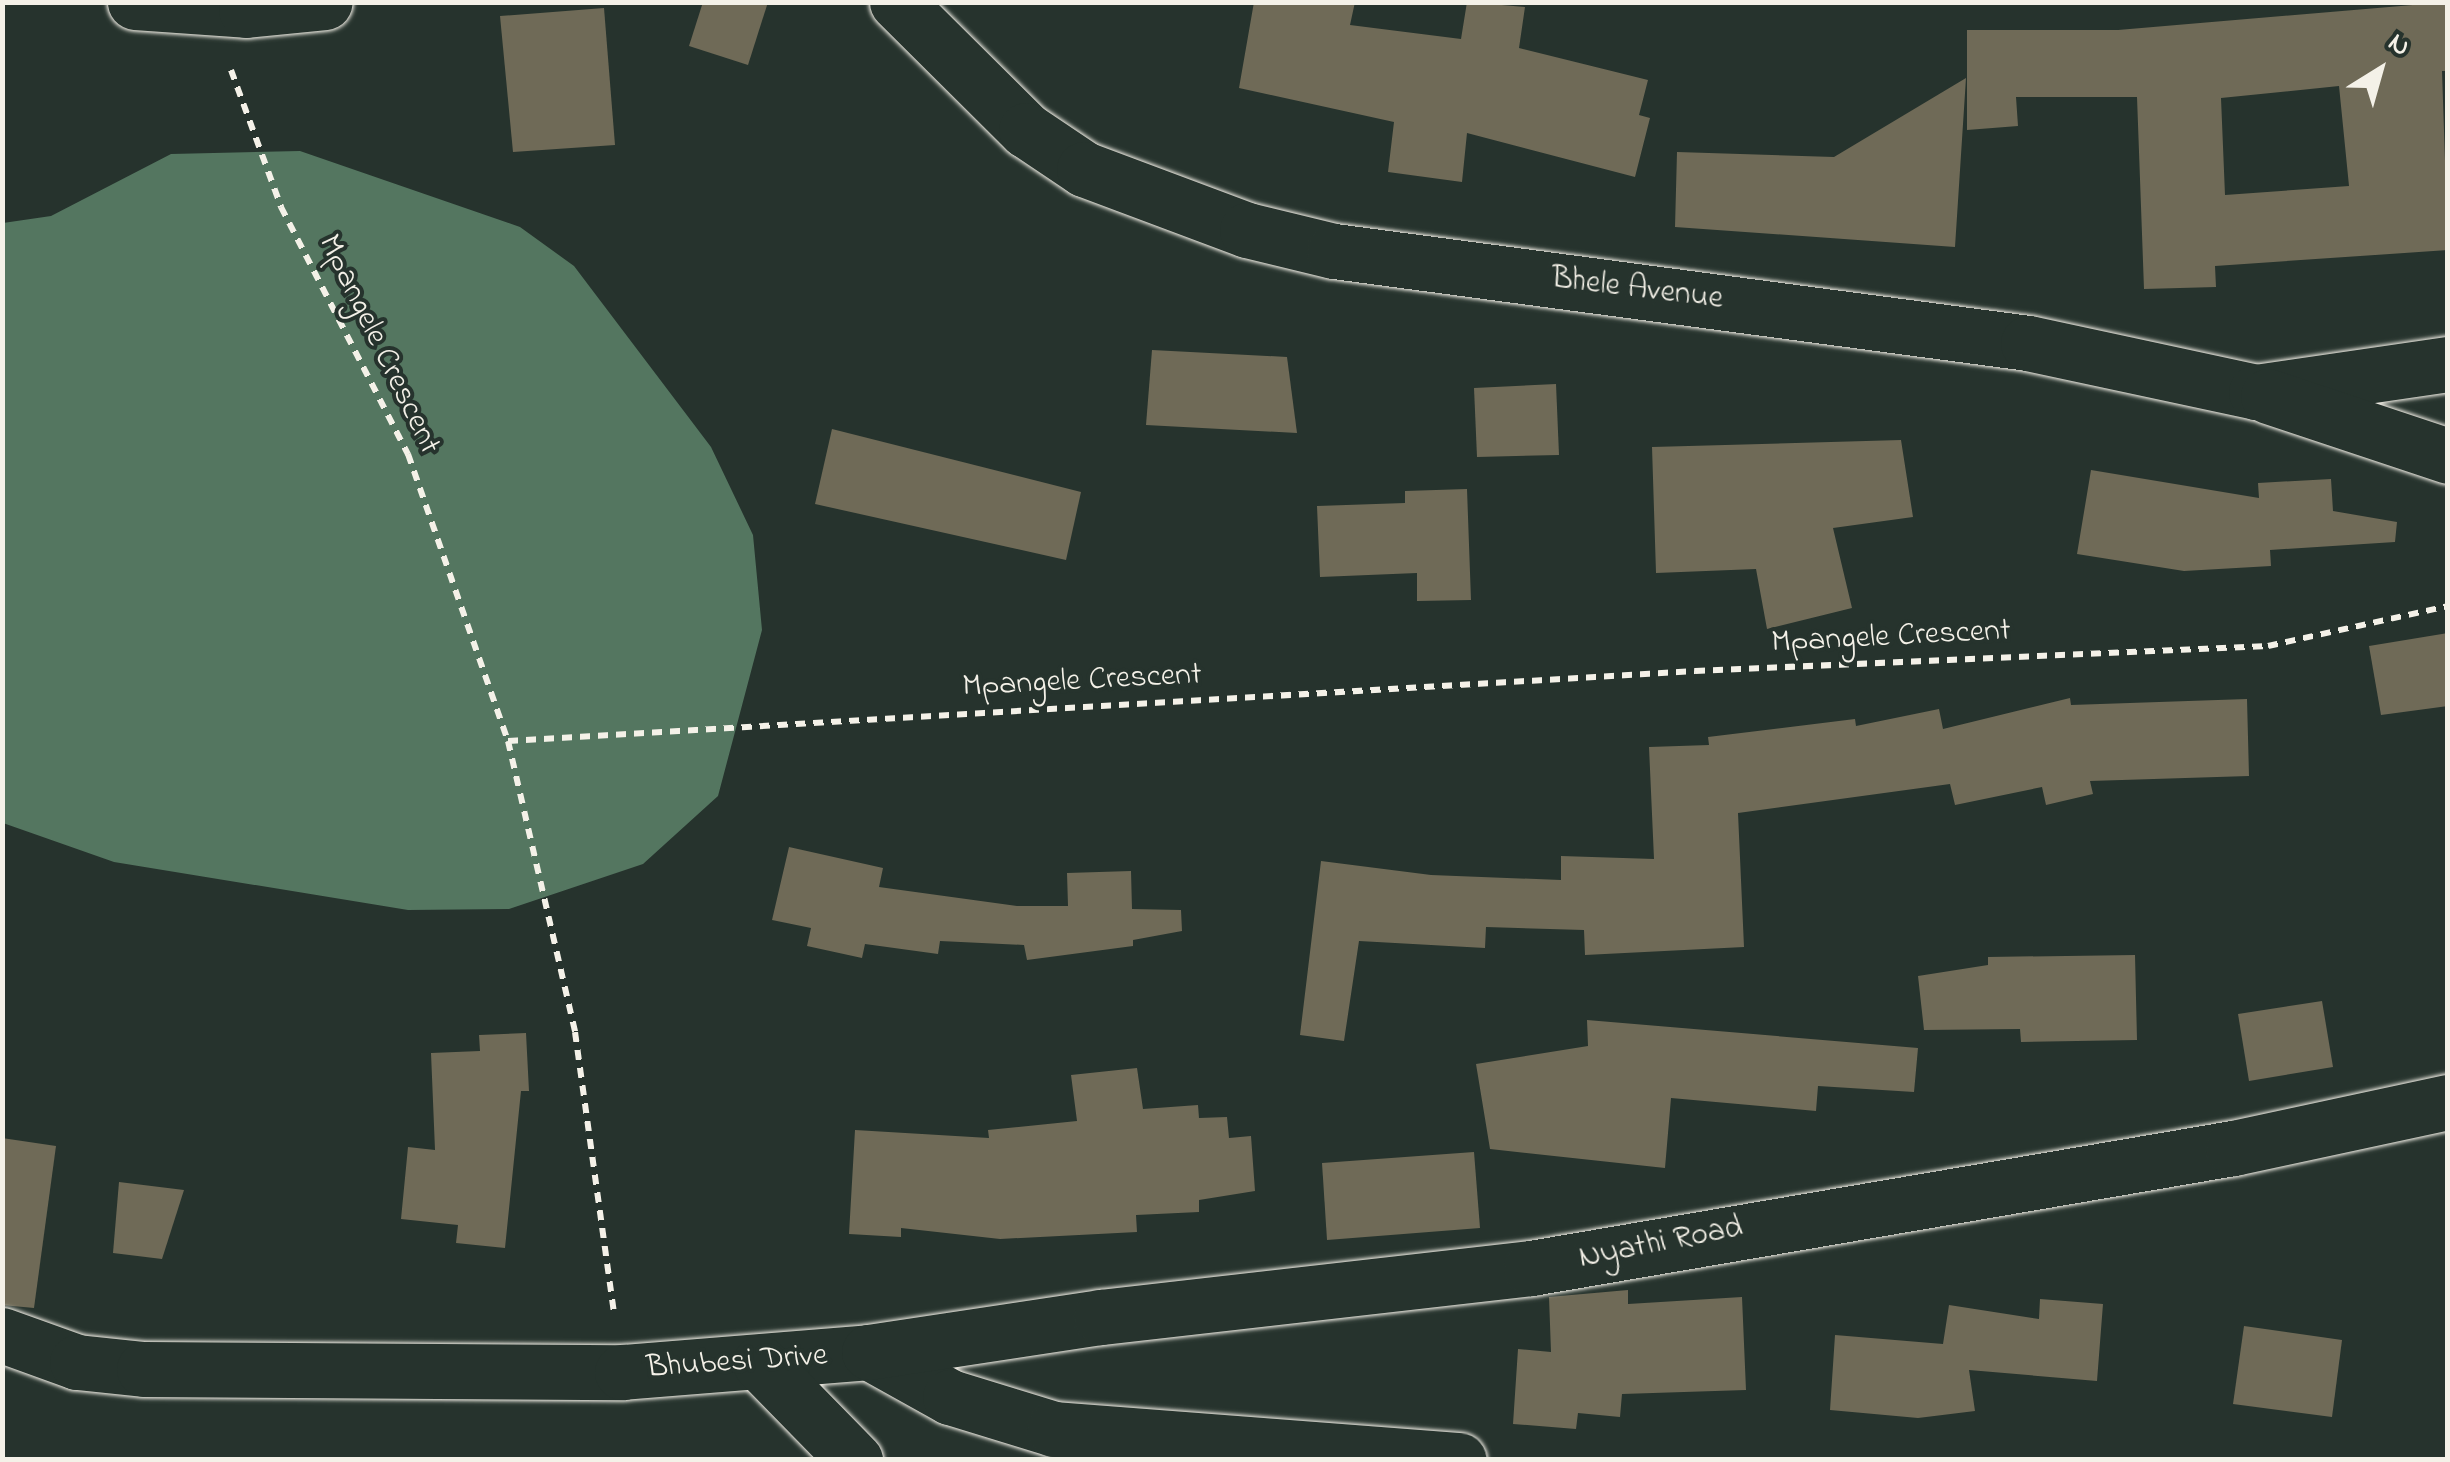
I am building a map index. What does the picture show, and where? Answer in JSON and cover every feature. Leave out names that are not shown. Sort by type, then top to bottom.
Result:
[{"type":"street","points":[[135,2],[208,7],[325,2]]},
{"type":"street","name":"Bhele Avenue","points":[[897,2],[1026,130],[1084,169],[1247,230],[1334,251],[2028,344],[2256,392],[2448,364]]},
{"type":"street","points":[[2256,392],[2448,456]]},
{"type":"street","name":"Nyathi Road","points":[[869,1352],[1100,1317],[1531,1268],[2233,1148],[2448,1102]]},
{"type":"street","name":"Bhubesi Drive","points":[[2,1335],[77,1362],[144,1369],[622,1372],[869,1352],[950,1397],[1054,1429],[1459,1460]]},
{"type":"street","points":[[760,1363],[855,1460]]},
{"type":"path","name":"Mpangele Crescent","points":[[208,7],[281,207],[408,454],[508,740],[1695,671],[2268,646],[2448,606]]},
{"type":"path","points":[[508,740],[575,1032],[622,1372]]},
{"type":"green space","points":[[300,151],[520,227],[574,266],[711,447],[753,535],[762,630],[718,796],[643,864],[509,909],[408,910],[114,862],[3,823],[3,223],[51,216],[171,154]]},
{"type":"building","points":[[703,2],[768,2],[748,65],[689,46]]},
{"type":"building","points":[[1254,2],[1355,2],[1350,25],[1461,39],[1467,2],[1525,7],[1519,48],[1648,80],[1639,115],[1650,118],[1635,177],[1467,133],[1462,182],[1388,172],[1394,122],[1239,88]]},
{"type":"building","points":[[2448,2],[2448,71],[2442,71],[2448,250],[2215,266],[2216,287],[2144,289],[2137,97],[2016,97],[2018,126],[1967,130],[1967,30],[2118,30]],"holes":[[[2339,86],[2349,186],[2225,195],[2221,98]]]},
{"type":"building","points":[[604,8],[615,145],[513,152],[500,16]]},
{"type":"building","points":[[1966,78],[1955,247],[1675,227],[1677,152],[1834,157]]},
{"type":"building","points":[[1152,350],[1287,357],[1297,433],[1146,425]]},
{"type":"building","points":[[1556,384],[1559,455],[1477,457],[1474,388]]},
{"type":"building","points":[[832,429],[1081,492],[1066,560],[815,504]]},
{"type":"building","points":[[1901,440],[1913,517],[1833,528],[1852,608],[1767,629],[1756,569],[1656,573],[1652,447]]},
{"type":"building","points":[[2091,470],[2259,498],[2258,483],[2331,479],[2333,511],[2397,522],[2395,542],[2270,550],[2271,566],[2184,571],[2077,554]]},
{"type":"building","points":[[1467,489],[1471,600],[1417,601],[1417,573],[1320,577],[1317,506],[1405,503],[1405,491]]},
{"type":"building","points":[[2448,633],[2448,706],[2381,715],[2369,646]]},
{"type":"building","points":[[2070,698],[2071,705],[2247,699],[2249,776],[2090,781],[2093,794],[2046,805],[2042,787],[1955,805],[1950,784],[1738,813],[1744,947],[1585,955],[1584,930],[1486,927],[1485,948],[1359,941],[1344,1041],[1300,1035],[1321,861],[1431,875],[1561,880],[1561,856],[1654,859],[1649,747],[1709,745],[1708,737],[1855,719],[1856,726],[1939,709],[1943,729]]},
{"type":"building","points":[[789,847],[883,868],[879,887],[1017,906],[1068,906],[1067,873],[1131,871],[1132,909],[1181,910],[1182,931],[1133,940],[1133,946],[1027,960],[1024,945],[940,941],[938,954],[865,944],[862,958],[807,946],[811,928],[772,920]]},
{"type":"building","points":[[2135,955],[2137,1040],[2021,1042],[2020,1029],[1924,1030],[1918,976],[1988,965],[1988,957]]},
{"type":"building","points":[[2322,1001],[2333,1067],[2249,1081],[2238,1014]]},
{"type":"building","points":[[1587,1020],[1918,1048],[1914,1092],[1818,1086],[1816,1111],[1671,1098],[1665,1168],[1490,1149],[1476,1064],[1588,1046]]},
{"type":"building","points":[[526,1033],[529,1091],[521,1091],[505,1248],[456,1243],[458,1225],[401,1219],[408,1147],[435,1150],[431,1053],[480,1051],[479,1035]]},
{"type":"building","points":[[1137,1068],[1143,1109],[1198,1105],[1199,1118],[1227,1117],[1229,1138],[1251,1136],[1255,1191],[1199,1200],[1199,1212],[1136,1215],[1137,1232],[1000,1239],[901,1228],[901,1237],[849,1234],[855,1130],[989,1138],[988,1130],[1077,1121],[1071,1075]]},
{"type":"building","points":[[2,1138],[56,1146],[34,1308],[2,1305]]},
{"type":"building","points":[[1474,1152],[1480,1228],[1327,1240],[1322,1163]]},
{"type":"building","points":[[119,1182],[184,1190],[162,1259],[113,1253]]},
{"type":"building","points":[[1628,1290],[1628,1304],[1742,1297],[1746,1390],[1622,1394],[1620,1417],[1578,1413],[1576,1429],[1513,1424],[1518,1349],[1551,1352],[1549,1297]]},
{"type":"building","points":[[2040,1299],[2103,1304],[2097,1381],[1969,1370],[1975,1411],[1918,1418],[1830,1410],[1835,1335],[1943,1344],[1949,1305],[2039,1319]]},
{"type":"building","points":[[2244,1326],[2342,1340],[2332,1417],[2233,1404]]}]
